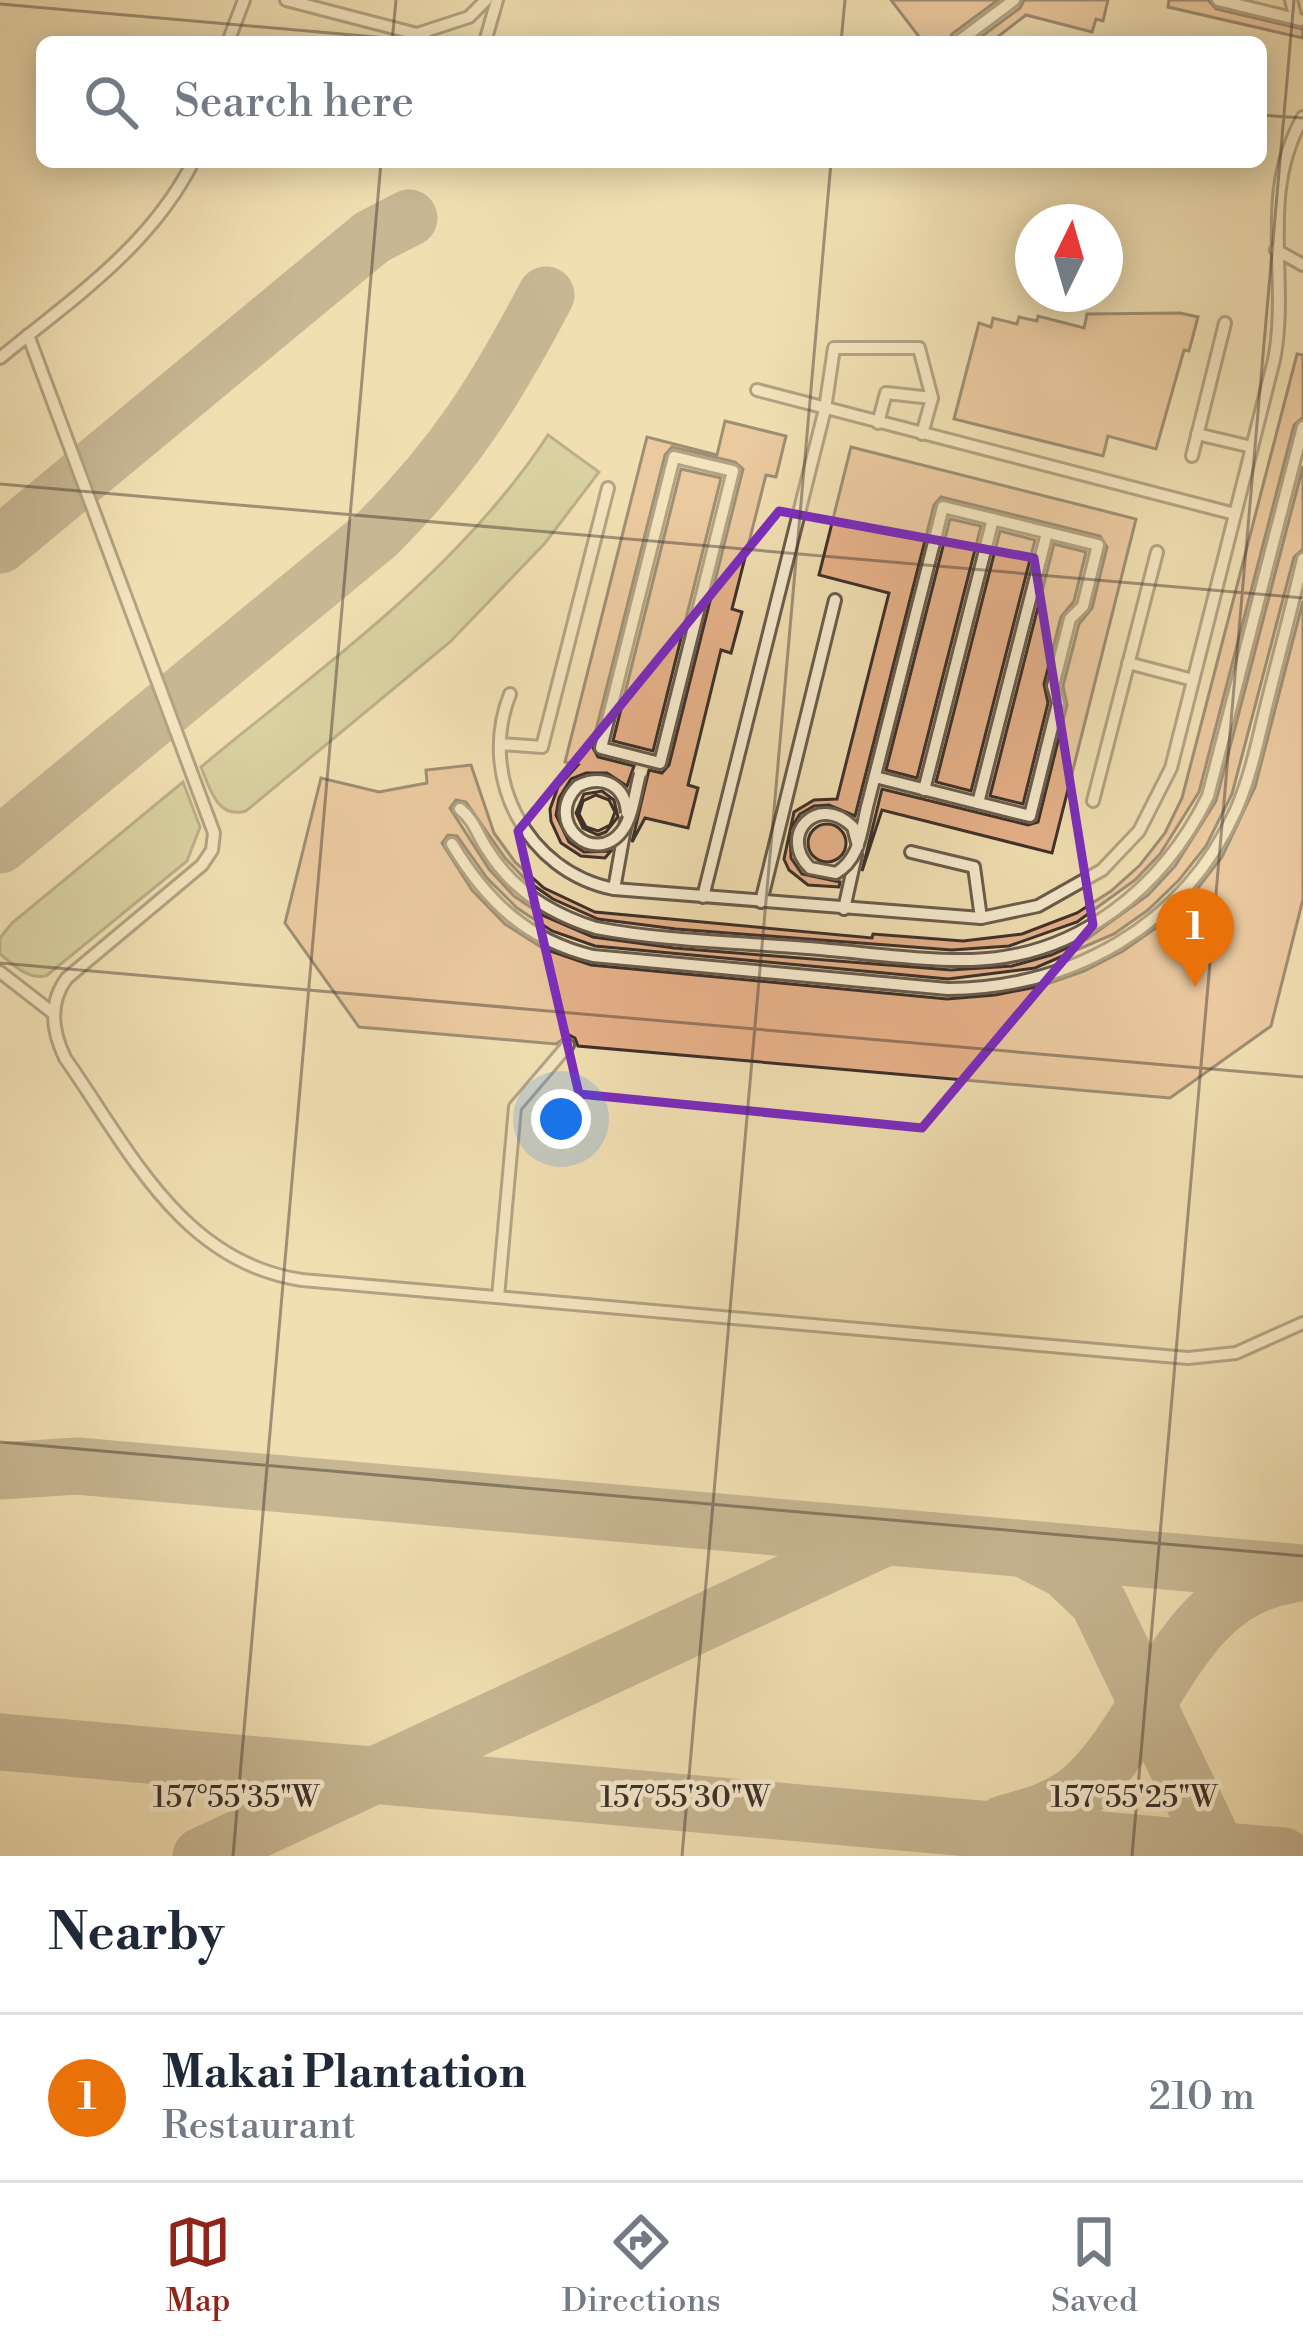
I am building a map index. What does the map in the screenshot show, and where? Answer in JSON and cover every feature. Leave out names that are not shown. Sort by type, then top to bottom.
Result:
[{"type":"lane","points":[[230,36],[244,0]]},
{"type":"lane","points":[[286,0],[420,36]]},
{"type":"lane","points":[[417,34],[470,17],[486,0]]},
{"type":"lane","points":[[487,36],[497,0]]},
{"type":"lane","points":[[966,36],[1014,0]]},
{"type":"lane","points":[[1218,0],[1299,20]]},
{"type":"lane","points":[[1291,0],[1299,20]]},
{"type":"lane","points":[[510,694],[500,744],[505,787],[526,836],[564,871],[614,889],[982,918],[1014,913],[1061,896],[1102,870],[1139,831],[1163,788],[1193,680],[1279,336],[1277,198],[1289,148],[1303,117]]},
{"type":"lane","points":[[0,358],[144,237],[190,168]]},
{"type":"lane","points":[[1276,250],[1303,265]]},
{"type":"lane","points":[[1192,456],[1225,323]]},
{"type":"lane","points":[[28,335],[214,833],[212,850],[202,865],[58,989],[53,1013],[58,1044],[181,1219],[224,1254],[278,1276],[1207,1358],[1235,1353],[1303,1323]]},
{"type":"lane","points":[[703,897],[824,409],[834,348],[919,348],[932,398],[922,434]]},
{"type":"lane","points":[[757,390],[1235,514]]},
{"type":"lane","points":[[878,423],[886,393],[932,398]]},
{"type":"lane","points":[[460,809],[472,818],[495,862],[523,891],[558,914],[596,928],[973,960],[1037,949],[1076,934],[1132,899],[1161,869],[1188,834],[1208,796],[1303,428]]},
{"type":"lane","points":[[1197,434],[1252,447]]},
{"type":"lane","points":[[674,457],[733,471],[660,763],[644,759],[601,748],[674,457]]},
{"type":"lane","points":[[500,744],[542,747],[608,488]]},
{"type":"lane","points":[[844,909],[858,846],[853,827],[835,814],[823,813],[807,820],[798,836],[799,854],[810,868],[836,872],[852,861],[857,851],[867,806],[943,507],[1098,545],[1082,606],[1070,619],[1053,686],[1058,704],[1030,816],[875,778]]},
{"type":"lane","points":[[925,790],[993,519]]},
{"type":"lane","points":[[978,803],[1047,532]]},
{"type":"lane","points":[[1093,801],[1157,552]]},
{"type":"lane","points":[[452,844],[482,890],[518,924],[567,950],[593,956],[948,989],[1022,984],[1069,969],[1149,924],[1198,872],[1224,834],[1248,777],[1303,560]]},
{"type":"lane","points":[[761,902],[835,600]]},
{"type":"lane","points":[[1128,663],[1193,680]]},
{"type":"lane","points":[[614,889],[628,813],[627,802],[618,788],[598,780],[578,786],[566,807],[568,825],[581,840],[609,842],[623,830],[640,774],[644,759]]},
{"type":"lane","points":[[911,852],[974,867],[982,918]]},
{"type":"lane","points":[[0,972],[53,1013]]},
{"type":"lane","points":[[498,1297],[515,1107],[568,1046]]},
{"type":"highlighted area","points":[[779,511],[1034,558],[1093,925],[922,1128],[579,1094],[518,831]]},
{"type":"green space","points":[[548,435],[599,472],[545,543],[450,642],[246,811],[221,806],[201,767],[432,573],[513,484]]},
{"type":"green space","points":[[183,782],[200,827],[187,861],[46,976],[27,974],[0,954],[0,938],[12,923]]},
{"type":"building","points":[[891,0],[998,0],[951,36],[918,36]]},
{"type":"building","points":[[1024,0],[1108,0],[1103,21],[1096,19],[1092,32],[1026,15],[999,36],[982,36]]},
{"type":"building","points":[[1169,0],[1208,0],[1216,9],[1303,29],[1303,38],[1168,7]]},
{"type":"building","points":[[1087,314],[1198,317],[1156,449],[1108,436],[1103,456],[954,419],[979,323],[991,327],[993,318],[1017,324],[1019,317],[1037,321],[1038,316],[1084,328]]},
{"type":"building","points":[[1297,354],[1303,355],[1303,417],[1294,425],[1199,792],[1160,854],[1135,880],[1077,922],[1009,946],[952,950],[598,919],[553,899],[527,881],[466,802],[456,800],[450,808],[489,869],[514,896],[544,916],[593,937],[951,970],[1012,966],[1051,955],[1087,939],[1148,895],[1175,866],[1216,801],[1303,466],[1303,549],[1294,557],[1232,794],[1206,846],[1179,880],[1114,934],[1035,968],[948,979],[595,946],[552,931],[517,908],[487,878],[457,836],[448,835],[442,843],[472,890],[505,924],[544,949],[591,965],[947,999],[1041,986],[1084,971],[1160,925],[1222,857],[1255,787],[1303,601],[1303,899],[1271,1026],[1170,1098],[578,1046],[569,1035],[556,1044],[359,1027],[285,923],[321,778],[379,792],[427,783],[426,770],[471,765],[494,833],[515,862],[544,888],[595,912],[872,938],[873,934],[963,941],[1022,934],[1077,913],[1140,865],[1165,833],[1182,798]]},
{"type":"building","points":[[725,421],[786,436],[776,477],[766,475],[732,609],[742,612],[731,653],[721,650],[688,785],[698,788],[688,828],[645,818],[632,842],[649,770],[662,773],[669,765],[743,469],[735,462],[672,447],[665,455],[592,746],[598,757],[634,766],[627,786],[607,773],[586,773],[571,779],[559,798],[556,815],[569,842],[584,852],[611,851],[605,858],[581,856],[561,843],[550,809],[558,787],[578,765],[565,762],[647,437],[717,455]]},
{"type":"building","points":[[851,447],[1136,519],[1052,853],[882,810],[862,871],[882,789],[1028,825],[1038,822],[1067,705],[1063,686],[1079,624],[1092,608],[1107,547],[1100,536],[941,497],[934,505],[855,816],[829,805],[814,806],[800,814],[790,830],[794,812],[814,800],[837,799],[889,593],[819,575]]},
{"type":"building","points":[[681,469],[721,478],[653,751],[613,741]]},
{"type":"building","points":[[950,519],[981,526],[917,778],[886,770]]},
{"type":"building","points":[[1000,531],[1035,540],[971,791],[936,782]]},
{"type":"building","points":[[1054,544],[1086,552],[1074,601],[1061,617],[1044,684],[1048,703],[1023,804],[990,796]]},
{"type":"building","points":[[602,791],[614,800],[618,817],[606,832],[598,835],[583,828],[576,813],[584,794]],"holes":[[[596,795],[609,800],[615,812],[610,825],[598,831],[586,827],[579,814],[583,801]]]},
{"type":"building","points":[[827,824],[841,829],[846,843],[841,857],[827,862],[813,857],[808,843],[813,829]]},
{"type":"building","points":[[790,831],[791,858],[802,874],[840,882],[839,887],[808,885],[789,870],[784,859]]},
{"type":"taxiway","points":[[0,545],[372,237],[409,218]]},
{"type":"taxiway","points":[[0,845],[377,534],[472,422],[546,295]]},
{"type":"taxiway","points":[[0,1471],[77,1466],[1303,1573]]},
{"type":"taxiway","points":[[201,1856],[884,1538]]},
{"type":"taxiway","points":[[1030,1552],[1065,1570],[1098,1601],[1220,1856]]},
{"type":"taxiway","points":[[1003,1824],[1048,1810],[1078,1793],[1111,1757],[1196,1631],[1252,1586],[1289,1575]]},
{"type":"taxiway","points":[[0,1742],[1283,1856]]},
{"type":"place","name":"Makai Plantation","points":[[1195,987]]}]
